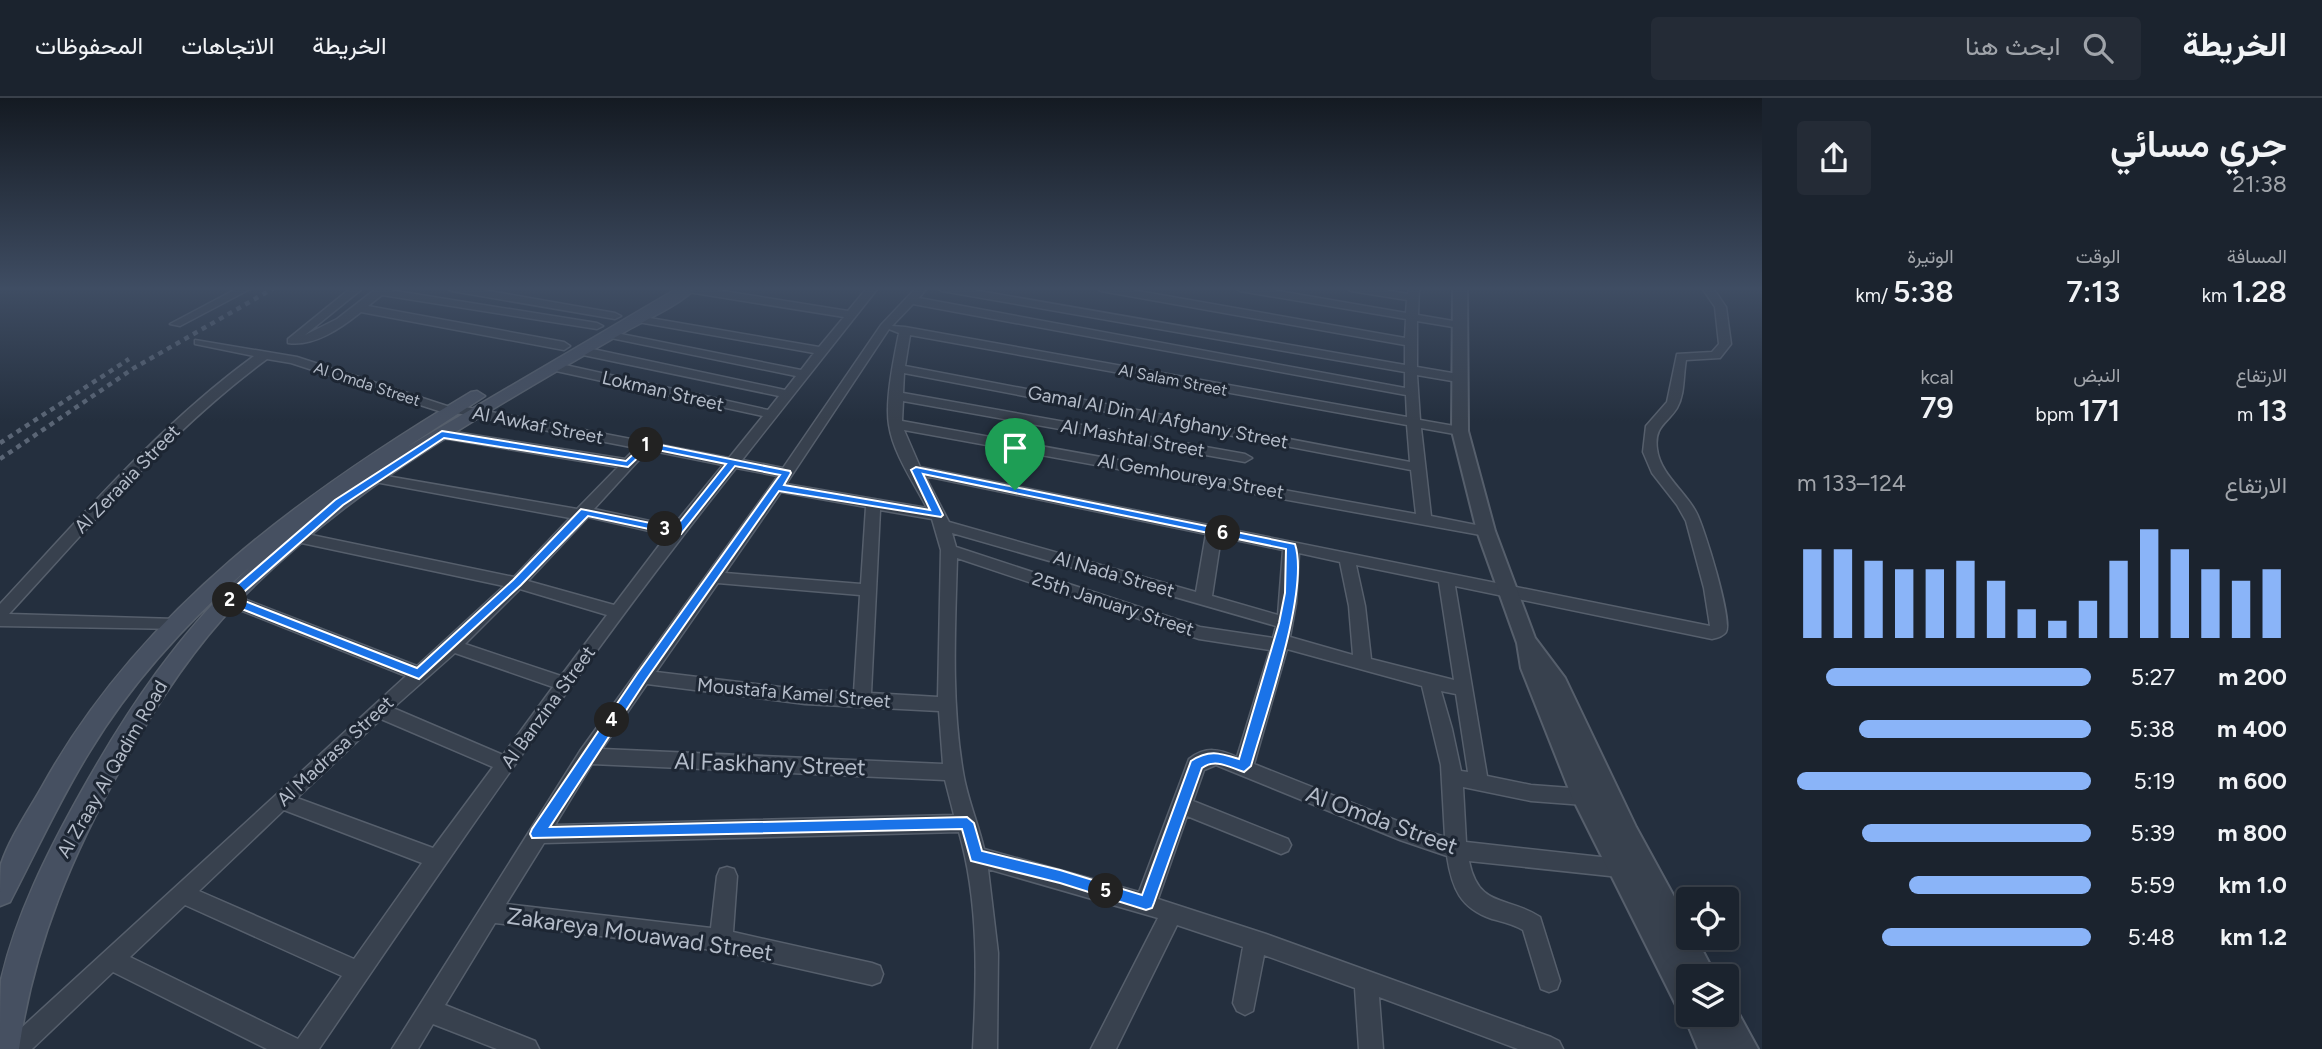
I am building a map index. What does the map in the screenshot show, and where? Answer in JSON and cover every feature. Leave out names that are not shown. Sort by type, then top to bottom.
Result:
[{"type":"main road","name":"Al Zraay Al Qadim Road","points":[[0,893],[86,736],[132,675],[176,625],[224,578],[329,489],[407,437],[568,354],[599,332]]},
{"type":"main road","name":"Al Zraay Al Qadim Road","points":[[4,1049],[25,946],[40,900],[60,853],[129,732],[169,672],[228,599],[296,537],[375,478],[442,434],[461,411]]},
{"type":"main road","points":[[86,736],[109,738],[129,732]]},
{"type":"main road","points":[[61,779],[88,767],[105,773]]},
{"type":"street","name":"Al Zeraaia Street","points":[[0,614],[144,458],[226,382],[272,356],[303,332]]},
{"type":"street","points":[[292,341],[323,332]]},
{"type":"street","points":[[469,332],[568,354],[787,394]]},
{"type":"street","points":[[634,332],[803,374]]},
{"type":"street","points":[[715,332],[822,351]]},
{"type":"street","name":"Al Banzina Street","points":[[305,1049],[437,859],[564,684],[677,532],[838,332]]},
{"type":"street","points":[[404,1049],[587,757],[782,480],[881,332]]},
{"type":"street","points":[[905,332],[898,368],[895,424],[904,449],[940,520],[949,550],[946,704],[953,772],[976,856],[982,893],[988,976],[985,1049]]},
{"type":"street","name":"Al Salam Street","points":[[918,332],[1460,431]]},
{"type":"street","points":[[1086,332],[1413,393]]},
{"type":"street","points":[[1196,332],[1458,378]]},
{"type":"street","points":[[1351,332],[1411,343]]},
{"type":"street","points":[[1411,332],[1413,424],[1424,518]]},
{"type":"street","points":[[1459,332],[1460,431],[1486,531],[1510,592],[1527,643],[1532,668],[1584,797],[1676,976]]},
{"type":"street","points":[[916,470],[1712,633],[1719,629],[1719,613],[1689,513],[1657,473],[1650,441],[1653,426],[1666,416],[1675,403],[1681,357],[1716,355],[1725,344],[1724,332]]},
{"type":"street","name":"Al Omda Street","points":[[199,342],[272,356],[461,411]]},
{"type":"street","name":"Lokman Street","points":[[568,354],[770,414]]},
{"type":"street","name":"Gamal Al Din Al Afghany Street","points":[[898,368],[1417,467]]},
{"type":"street","name":"Al Mashtal Street","points":[[896,396],[1245,458]]},
{"type":"street","name":"Al Awkaf Street","points":[[461,411],[733,462],[782,480],[873,504]]},
{"type":"street","name":"Al Gemhoureya Street","points":[[895,424],[1486,531]]},
{"type":"street","points":[[442,434],[628,464]]},
{"type":"street","name":"Al Madrasa Street","points":[[15,1049],[379,710],[452,646],[517,583],[646,445]]},
{"type":"street","points":[[375,478],[584,513],[677,532]]},
{"type":"street","points":[[862,701],[873,504]]},
{"type":"street","name":"Al Nada Street","points":[[873,504],[940,520],[1285,623]]},
{"type":"street","points":[[1203,600],[1214,531]]},
{"type":"street","points":[[296,537],[517,583],[618,612]]},
{"type":"street","points":[[1244,766],[1285,623],[1291,593],[1291,547]]},
{"type":"street","name":"25th January Street","points":[[949,550],[1199,633],[1239,642],[1280,643],[1464,689]]},
{"type":"street","points":[[1347,558],[1360,631],[1362,660],[1358,662]]},
{"type":"street","points":[[713,576],[868,590]]},
{"type":"street","points":[[1446,579],[1479,783]]},
{"type":"street","points":[[228,599],[419,674]]},
{"type":"street","points":[[0,620],[176,625]]},
{"type":"street","points":[[1527,643],[1555,678],[1627,835],[1696,964]]},
{"type":"street","points":[[452,646],[564,684]]},
{"type":"street","name":"Moustafa Kamel Street","points":[[641,677],[750,691],[862,701],[946,704]]},
{"type":"street","points":[[1429,682],[1443,728],[1452,777],[1455,849],[1466,886],[1474,901],[1525,918],[1532,924],[1549,981]]},
{"type":"street","points":[[379,710],[505,764]]},
{"type":"street","name":"Al Faskhany Street","points":[[587,757],[953,772]]},
{"type":"street","name":"Al Omda Street","points":[[1146,903],[1196,765],[1206,758],[1217,757],[1407,834],[1455,849],[1493,856],[1619,868]]},
{"type":"street","points":[[1452,777],[1531,793],[1584,797]]},
{"type":"street","points":[[282,801],[437,859]]},
{"type":"street","points":[[1182,805],[1280,845]]},
{"type":"street","points":[[537,834],[967,823]]},
{"type":"street","points":[[976,856],[1060,876],[1146,903],[1551,1049]]},
{"type":"street","points":[[721,940],[727,876]]},
{"type":"street","points":[[183,894],[358,972]]},
{"type":"street","name":"Zakareya Mouawad Street","points":[[489,912],[721,940],[873,974]]},
{"type":"street","points":[[1103,1049],[1172,913]]},
{"type":"street","points":[[1245,1003],[1255,942]]},
{"type":"street","points":[[112,960],[292,1049]]},
{"type":"street","points":[[1367,983],[1371,1049]]},
{"type":"street","points":[[428,1010],[527,1049]]},
{"type":"street","points":[[1702,1027],[1714,1049]]},
{"type":"street","points":[[1731,1027],[1743,1049]]},
{"type":"railway","points":[[0,459],[134,368],[196,332]]},
{"type":"railway","points":[[0,443],[129,359]]},
{"type":"route","points":[[1015,490],[916,470],[937,515],[777,487],[786,473],[733,462],[646,445],[628,464],[442,434],[339,502],[228,599],[419,674],[517,583],[585,512],[677,532],[733,462],[786,473],[641,677],[537,834],[967,823],[976,856],[1060,876],[1146,903],[1196,765],[1206,758],[1217,757],[1244,766],[1285,623],[1291,593],[1291,547],[1015,490]]}]
